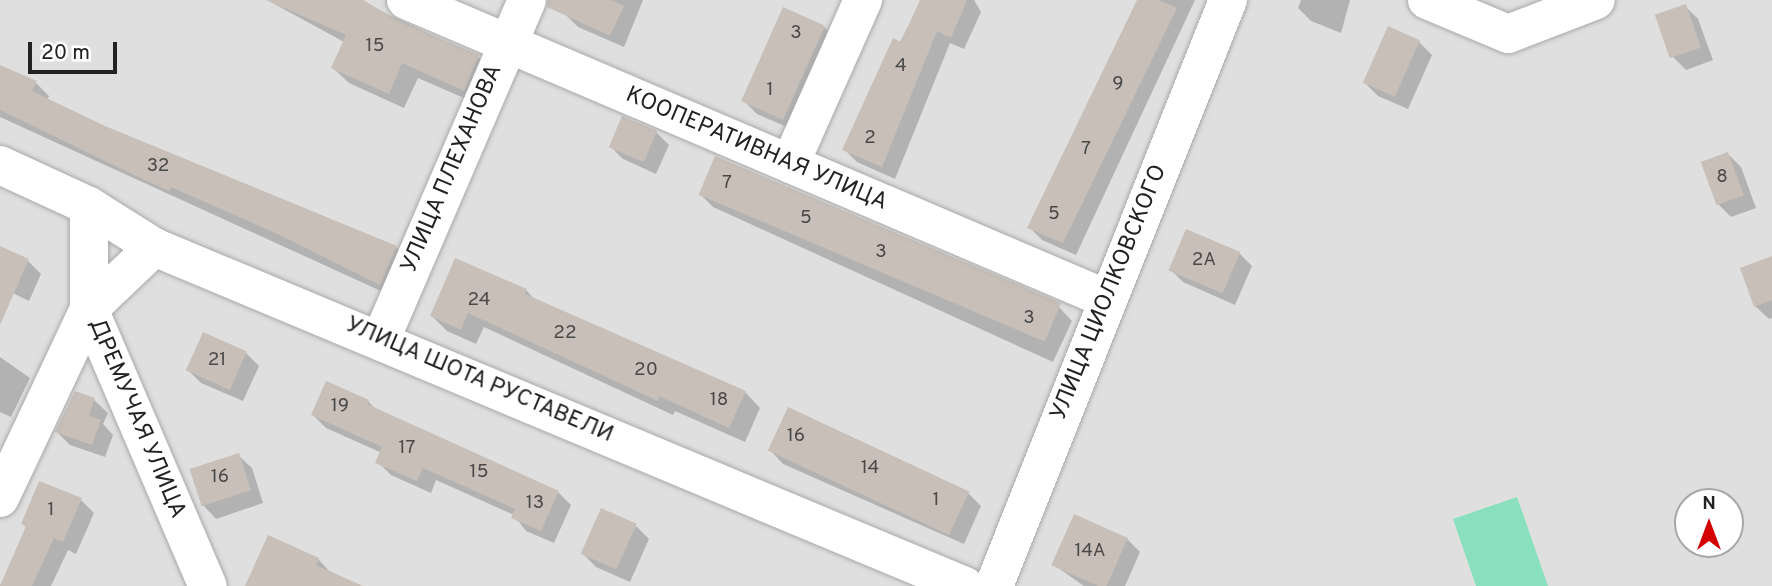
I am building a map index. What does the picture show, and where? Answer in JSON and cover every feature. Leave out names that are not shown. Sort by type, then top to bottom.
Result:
[{"type":"street","name":"КООПЕРАТИВНАЯ УЛИЦА","points":[[406,0],[506,46],[790,163],[1107,299]]},
{"type":"street","name":"УЛИЦА ПЛЕХАНОВА","points":[[381,339],[527,0]]},
{"type":"street","points":[[790,163],[863,0]]},
{"type":"street","name":"УЛИЦА ЦИОЛКОВСКОГО","points":[[994,586],[1228,0]]},
{"type":"street","points":[[1427,0],[1508,34],[1596,0]]},
{"type":"street","name":"УЛИЦА ШОТА РУСТАВЕЛИ","points":[[0,165],[89,206],[154,247],[381,339],[965,586]]},
{"type":"street","name":"ДРЕМУЧАЯ УЛИЦА","points":[[89,206],[89,309],[208,586]]},
{"type":"street","points":[[0,498],[89,309],[154,247]]},
{"type":"shaded area","points":[[0,0],[1772,0],[1772,586],[0,586]]},
{"type":"green space","points":[[1517,497],[1548,586],[1476,586],[1453,519]]},
{"type":"building","points":[[266,0],[363,0],[397,20],[479,55],[464,91],[402,63],[389,94],[331,68],[346,35]]},
{"type":"building","points":[[548,0],[611,0],[624,6],[610,36],[547,7]]},
{"type":"building","points":[[920,0],[967,0],[951,38],[937,31],[882,167],[842,150],[893,38],[901,42]]},
{"type":"building","points":[[1137,0],[1159,0],[1177,8],[1063,243],[1027,228]]},
{"type":"building","points":[[1686,4],[1701,47],[1670,58],[1655,15]]},
{"type":"building","points":[[783,7],[825,26],[783,120],[741,101]]},
{"type":"building","points":[[1388,26],[1420,40],[1395,97],[1363,83]]},
{"type":"building","points":[[0,65],[37,81],[32,91],[105,126],[397,246],[380,285],[282,236],[171,187],[169,191],[0,110]]},
{"type":"building","points":[[622,116],[657,131],[644,162],[609,147]]},
{"type":"building","points":[[1728,152],[1744,195],[1716,205],[1701,162]]},
{"type":"building","points":[[715,156],[1061,303],[1045,342],[699,195]]},
{"type":"building","points":[[1186,229],[1240,252],[1223,293],[1168,270]]},
{"type":"building","points":[[0,246],[29,259],[0,325]]},
{"type":"building","points":[[1772,256],[1772,300],[1754,307],[1740,268]]},
{"type":"building","points":[[455,258],[527,289],[525,294],[746,391],[729,428],[659,396],[658,401],[468,313],[461,330],[430,316]]},
{"type":"building","points":[[203,332],[247,352],[230,390],[186,370]]},
{"type":"building","points":[[326,381],[369,400],[367,404],[559,491],[541,531],[511,518],[515,509],[423,468],[417,481],[375,463],[382,447],[311,415]]},
{"type":"building","points":[[75,391],[95,398],[89,416],[101,420],[92,445],[55,432]]},
{"type":"building","points":[[788,407],[969,492],[949,535],[768,451]]},
{"type":"building","points":[[239,453],[251,490],[202,506],[190,469]]},
{"type":"building","points":[[39,481],[82,498],[63,542],[54,538],[32,586],[0,586],[26,526],[21,524]]},
{"type":"building","points":[[601,508],[637,524],[616,570],[581,554]]},
{"type":"building","points":[[1074,514],[1128,538],[1107,586],[1098,586],[1051,565]]},
{"type":"building","points":[[268,535],[319,558],[316,565],[363,586],[245,586]]}]
